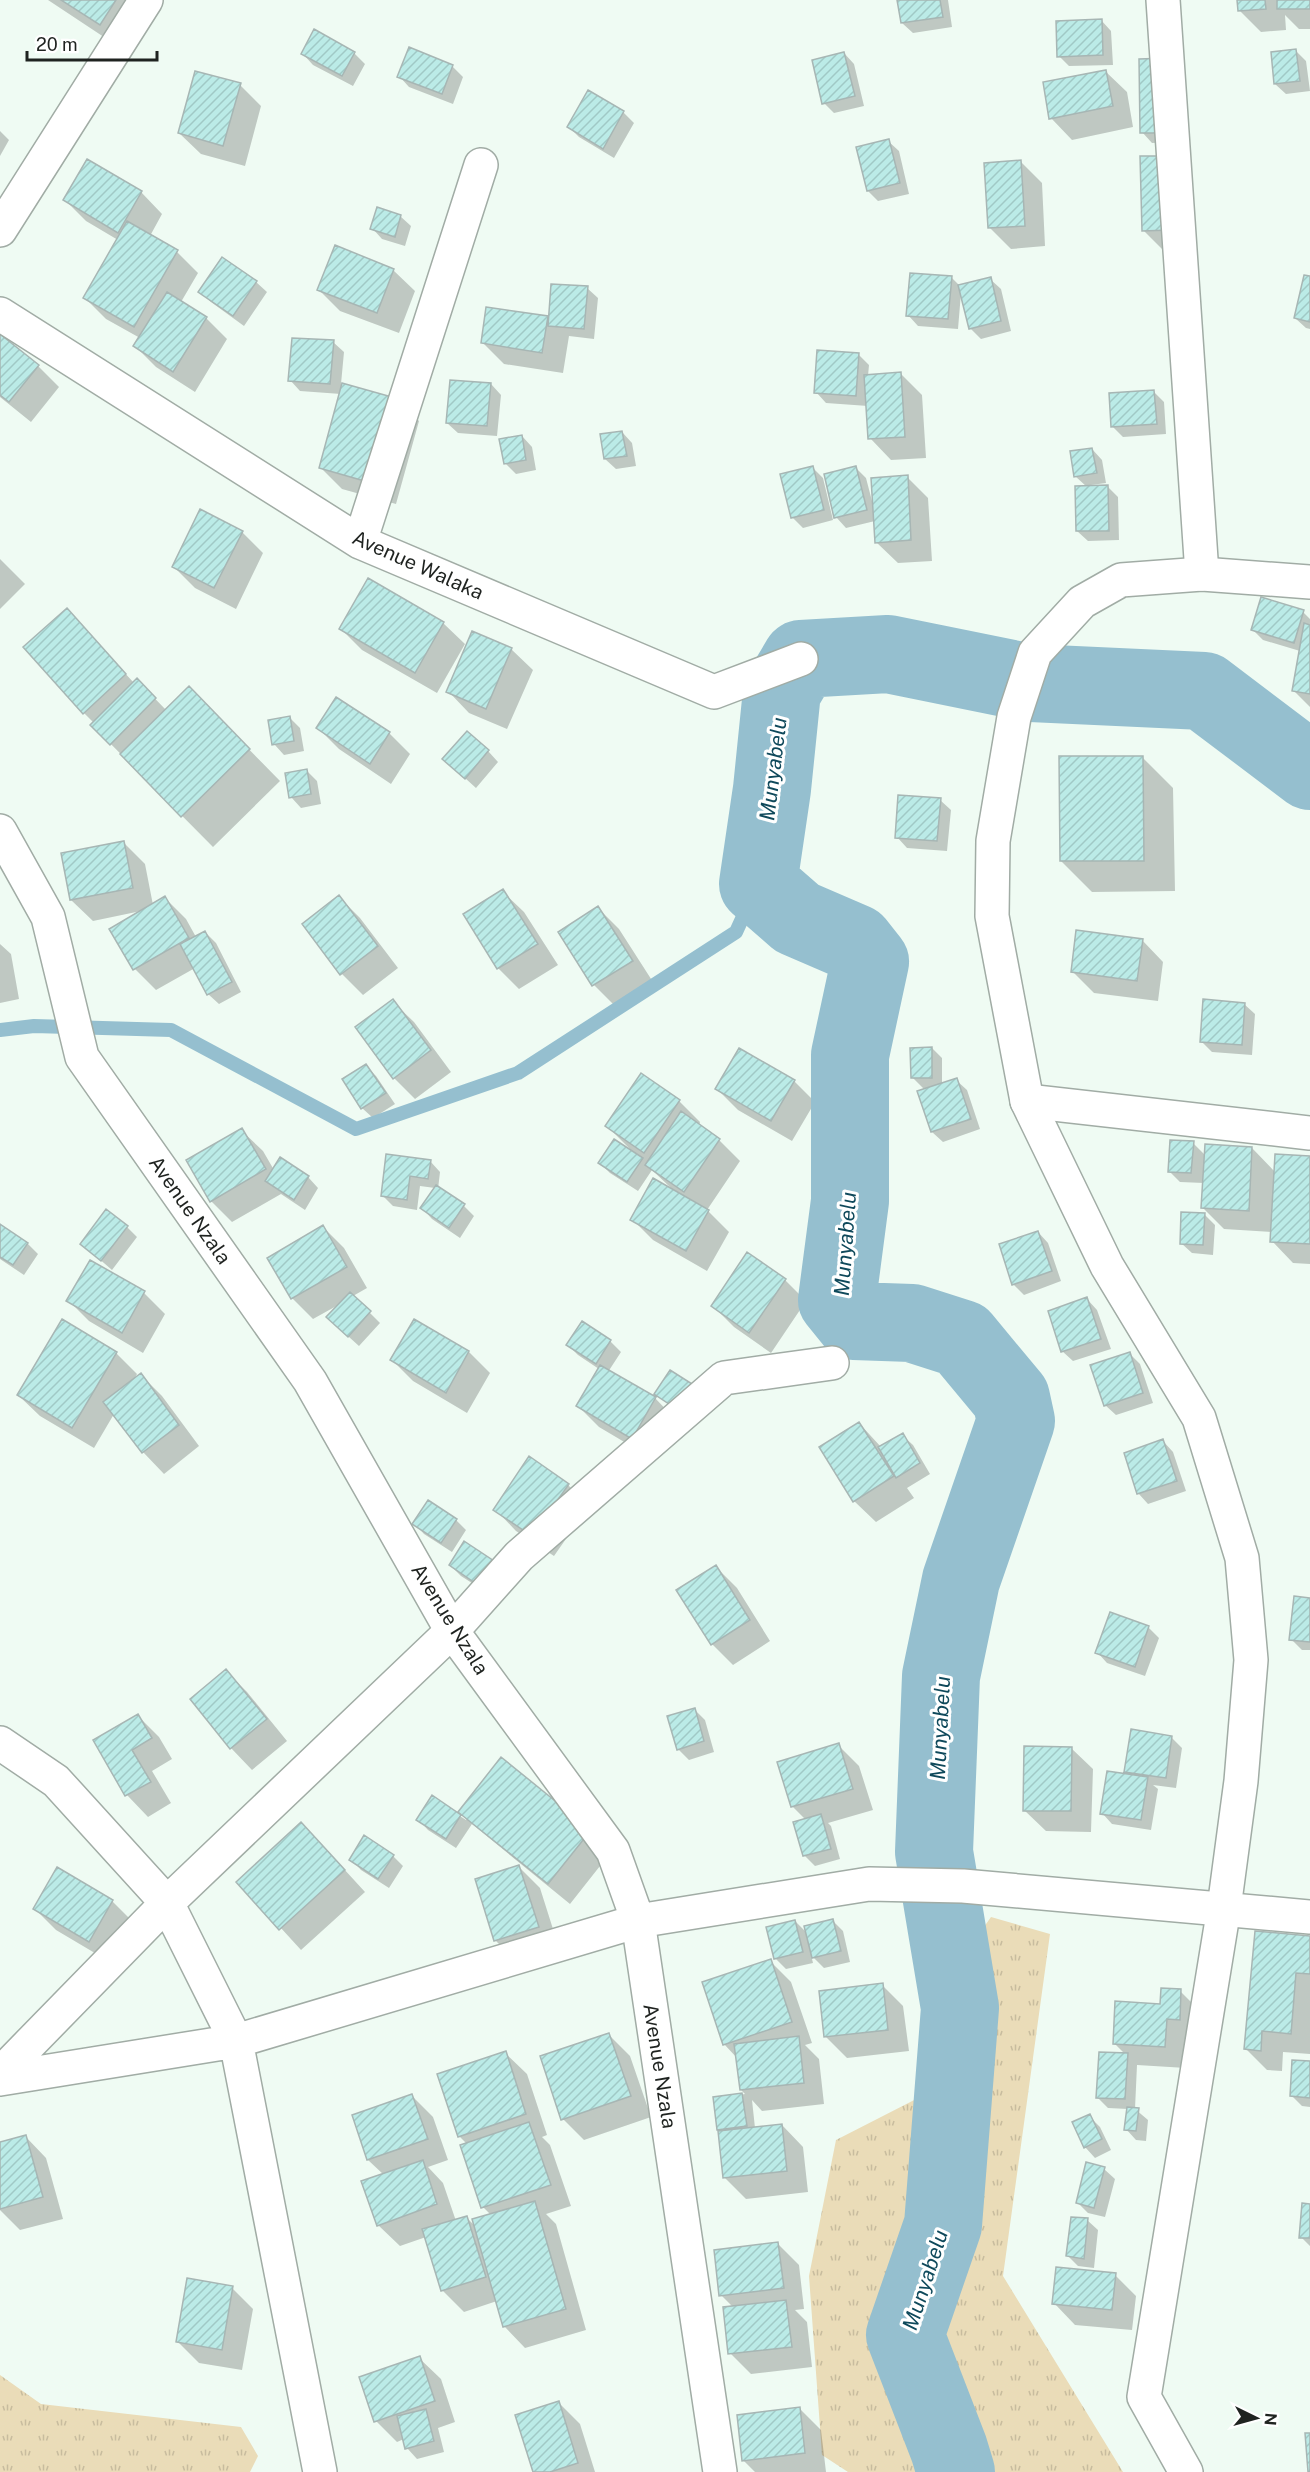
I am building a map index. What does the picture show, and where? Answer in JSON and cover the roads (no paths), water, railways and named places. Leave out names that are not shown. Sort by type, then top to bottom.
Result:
[{"type":"street","points":[[0,230],[146,0]]},
{"type":"street","points":[[1163,0],[1202,574]]},
{"type":"street","points":[[360,542],[481,165]]},
{"type":"street","name":"Avenue Walaka","points":[[0,314],[360,542],[714,692],[801,659]]},
{"type":"street","points":[[1186,2472],[1144,2397],[1224,1908],[1241,1781],[1251,1660],[1242,1558],[1199,1418],[1107,1266],[1027,1101],[992,916],[993,842],[1014,717],[1035,653],[1082,602],[1121,580],[1202,574],[1310,582]]},
{"type":"street","name":"Avenue Nzala","points":[[0,831],[48,917],[82,1057],[310,1381],[452,1630],[613,1851],[638,1920],[720,2472]]},
{"type":"street","points":[[1027,1101],[1310,1133]]},
{"type":"street","points":[[0,2074],[167,1903],[452,1630],[519,1556],[724,1378],[832,1363]]},
{"type":"street","points":[[0,1743],[56,1781],[167,1903],[236,2041],[320,2472]]},
{"type":"street","points":[[0,2079],[236,2041],[638,1920],[869,1884],[963,1886],[1310,1917]]},
{"type":"waterway","name":"Munyabelu","points":[[956,2472],[905,2335],[943,2225],[960,2008],[934,1852],[941,1676],[961,1580],[1016,1421],[1011,1398],[962,1339],[912,1323],[854,1321],[837,1300],[850,1201],[850,1055],[870,962],[855,943],[797,918],[758,884],[772,789],[782,691],[801,659],[888,654],[1031,683],[1204,691],[1310,771]]},
{"type":"waterway","points":[[0,1030],[34,1026],[171,1030],[356,1129],[518,1073],[736,932],[758,884]]}]
